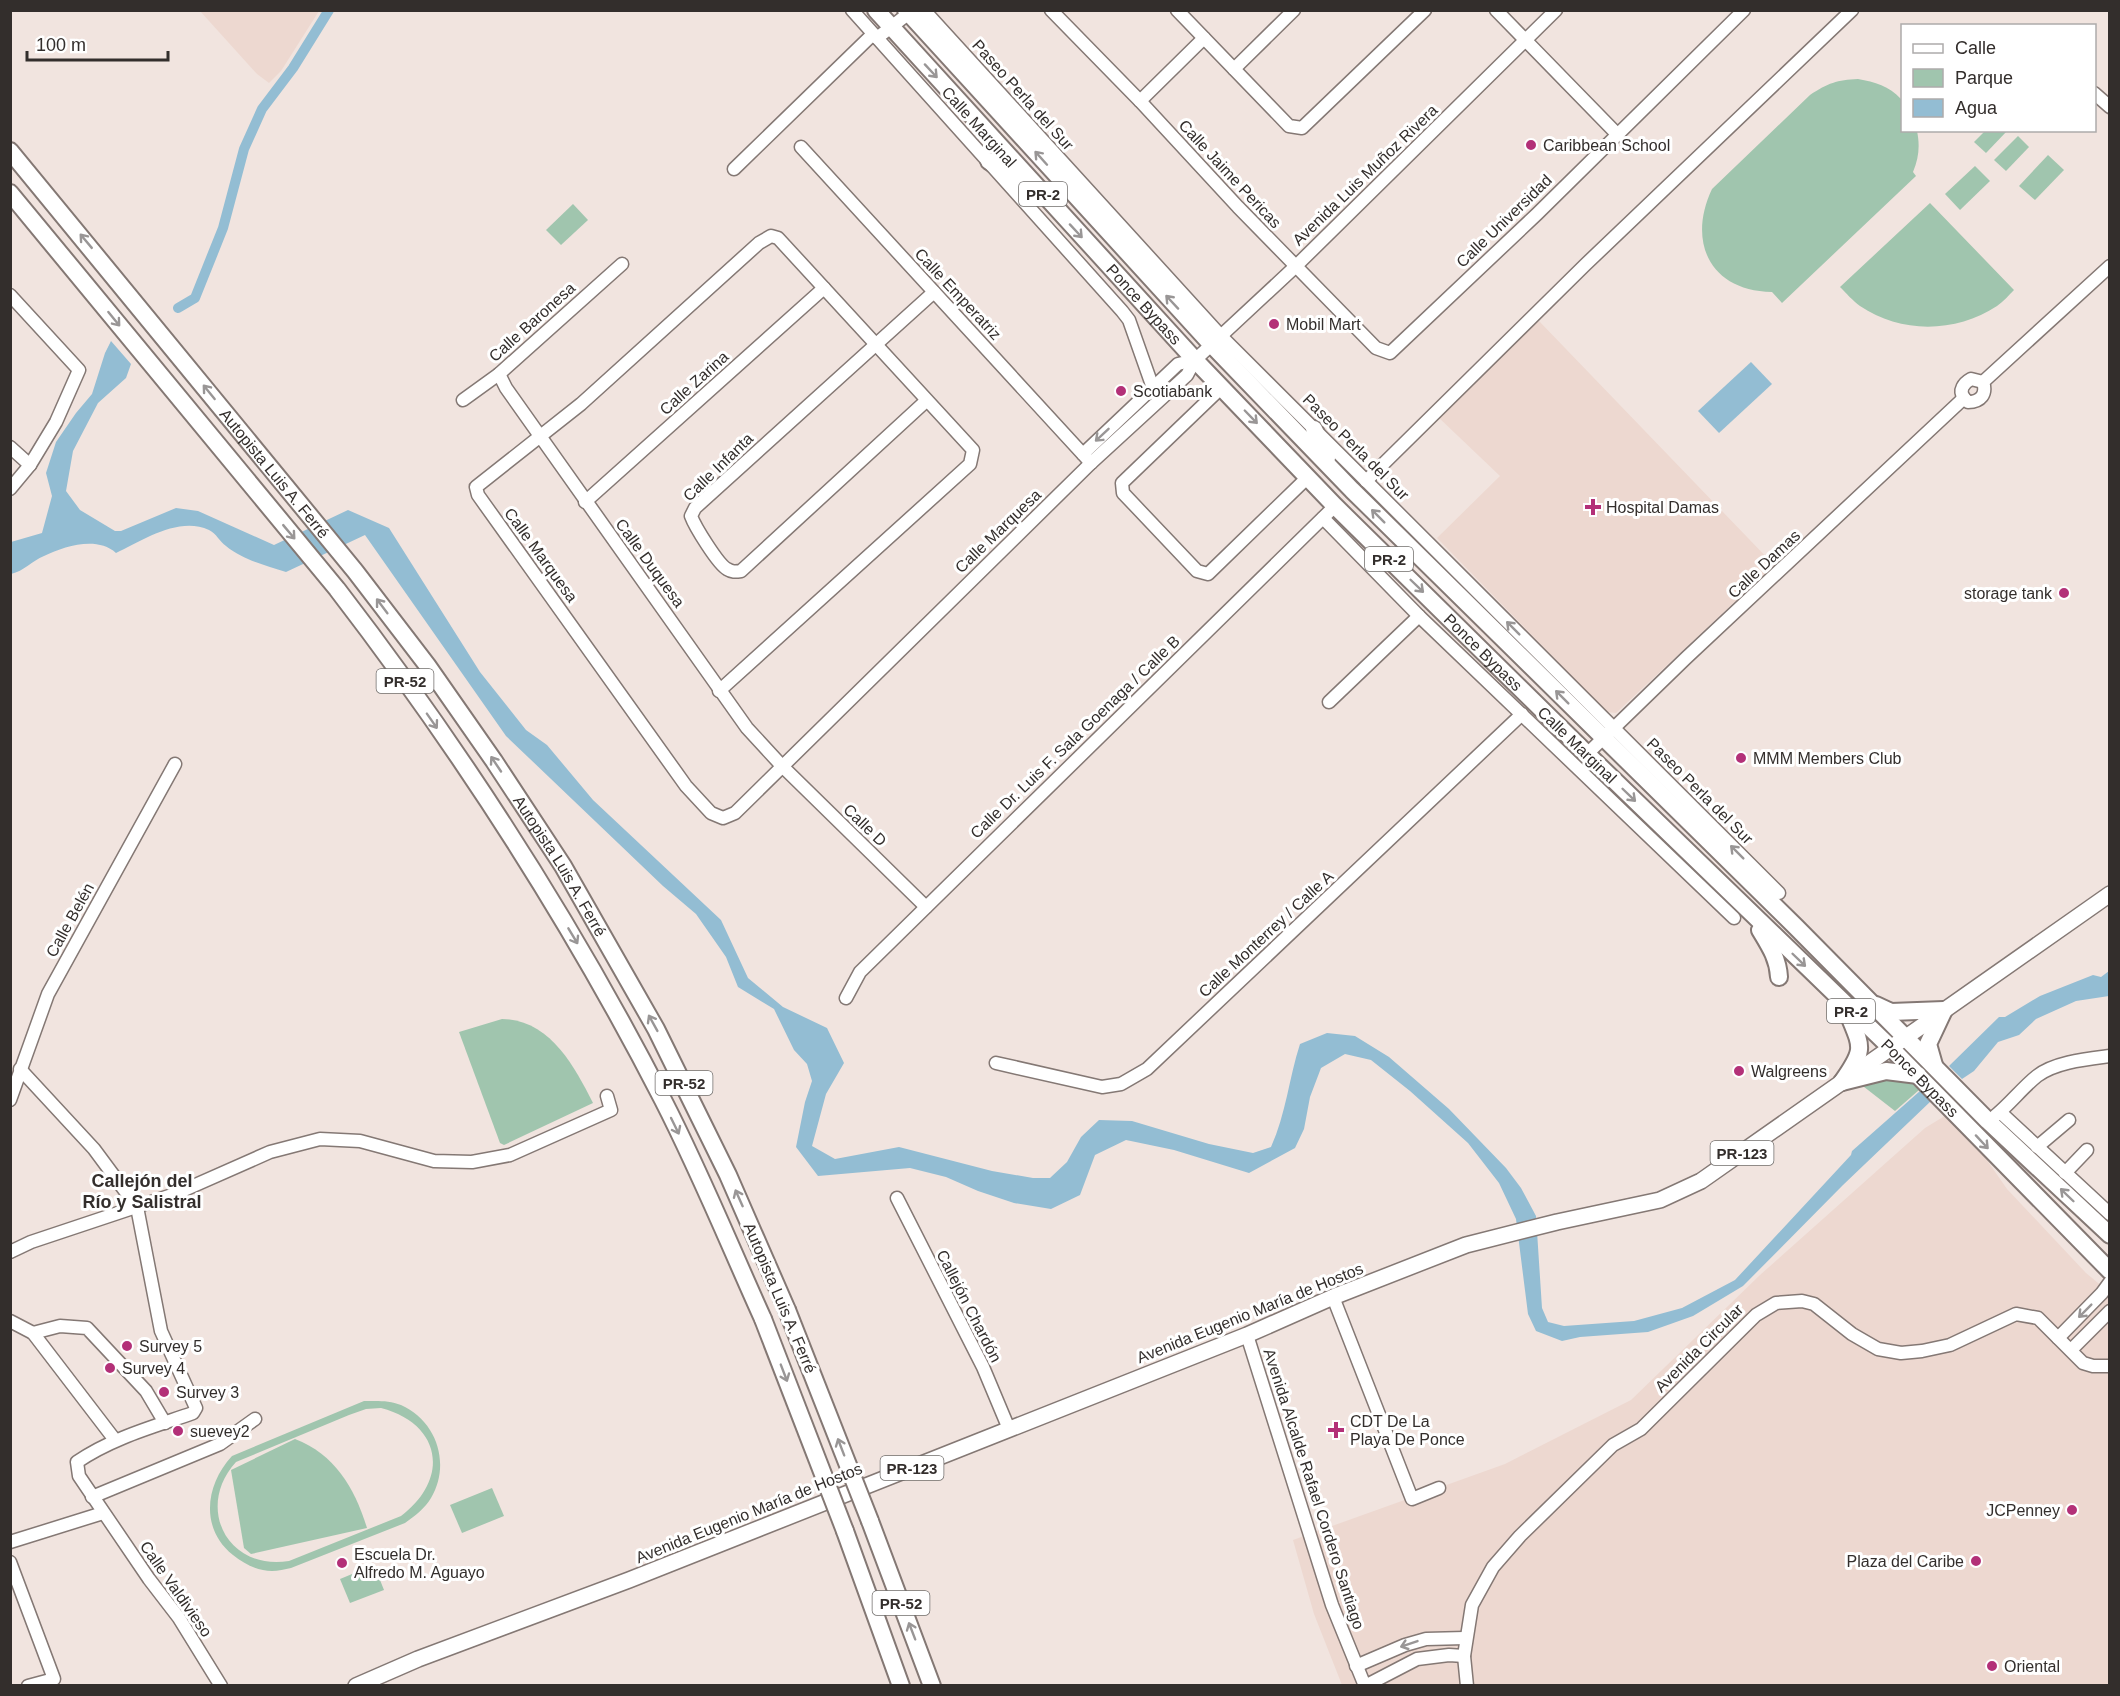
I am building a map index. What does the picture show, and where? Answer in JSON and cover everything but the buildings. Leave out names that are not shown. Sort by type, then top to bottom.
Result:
[{"type":"highway","name":"Ponce Bypass","points":[[876,10],[1195,360],[1335,506],[1587,754],[1741,914],[1891,1048],[2109,1271]]},
{"type":"highway","name":"Ponce Bypass","points":[[913,11],[1217,341],[1332,470],[1608,734],[1905,1038],[1935,1068],[1994,1117],[2109,1235]]},
{"type":"highway","name":"Autopista Luis A. Ferré","points":[[10,151],[355,571],[427,665],[563,866],[656,1029],[689,1091],[728,1175],[787,1310],[932,1686]]},
{"type":"highway","points":[[989,161],[1016,177],[1054,207]]},
{"type":"highway","name":"Autopista Luis A. Ferré","points":[[10,193],[337,589],[377,641],[543,886],[592,969],[664,1102],[702,1181],[763,1319],[845,1531],[901,1686]]},
{"type":"highway","points":[[1314,429],[1332,470]]},
{"type":"highway","points":[[1779,893],[1796,927]]},
{"type":"highway","points":[[1741,914],[1773,952],[1778,965],[1779,977]]},
{"type":"highway","points":[[1870,1002],[1891,1012],[1944,1011],[1928,1044],[1935,1068]]},
{"type":"highway","points":[[1842,1082],[1857,1060],[1860,1042],[1844,1005]]},
{"type":"highway","points":[[1842,1082],[1886,1071],[1918,1075]]},
{"type":"highway","points":[[888,1652],[886,1678],[889,1686]]},
{"type":"main road","name":"Avenida Eugenio María de Hostos","points":[[356,1686],[418,1659],[629,1580],[1247,1335],[1333,1297],[1466,1245],[1557,1222],[1660,1200],[1701,1181],[2109,894]]},
{"type":"street","name":"Calle Marginal","points":[[852,10],[1122,311],[1129,320],[1153,388]]},
{"type":"street","name":"Calle Jaime Pericas","points":[[1051,10],[1376,348],[1390,353]]},
{"type":"street","points":[[1177,10],[1289,126],[1302,128],[1425,10]]},
{"type":"street","points":[[1234,69],[1294,10]]},
{"type":"street","points":[[1496,10],[1617,134]]},
{"type":"street","name":"Avenida Luis Muñoz Rivera","points":[[1195,360],[1296,266],[1556,10]]},
{"type":"street","name":"Calle Universidad","points":[[1390,353],[1537,214],[1744,10]]},
{"type":"street","points":[[1366,481],[1634,216],[1852,10]]},
{"type":"street","points":[[734,169],[875,36],[892,27],[913,11]]},
{"type":"street","points":[[1140,100],[1204,38]]},
{"type":"street","points":[[2096,95],[2109,107]]},
{"type":"street","name":"Calle Emperatriz","points":[[801,147],[1087,458]]},
{"type":"street","name":"Calle Marquesa","points":[[719,691],[970,464],[973,450],[778,238],[771,236],[759,243],[581,404],[476,487],[478,495],[686,786],[711,813],[723,818],[735,813],[782,766],[1087,458],[1118,420],[1178,364],[1195,360]]},
{"type":"street","name":"Calle Baronesa","points":[[463,400],[499,374],[622,264]]},
{"type":"street","name":"Calle Damas","points":[[1587,754],[1964,398],[1968,402],[1981,398],[1984,394],[1983,382],[2109,266]]},
{"type":"street","name":"Calle Zarina","points":[[585,502],[824,288]]},
{"type":"street","name":"Calle Infanta","points":[[926,401],[741,571],[733,572],[724,568],[694,525],[691,516],[695,508],[934,292]]},
{"type":"street","points":[[10,295],[79,370],[56,422],[30,465],[10,489]]},
{"type":"street","name":"Paseo Perla del Sur","points":[[1217,341],[1314,429],[1366,481],[1608,734],[1779,893]]},
{"type":"street","name":"Calle Marquesa","points":[[1087,458],[1128,431],[1187,375],[1195,360]]},
{"type":"street","name":"Calle Duquesa","points":[[499,374],[540,438],[719,691],[747,728],[782,766]]},
{"type":"street","points":[[1222,387],[1122,483],[1123,493],[1197,571],[1208,574],[1308,477]]},
{"type":"street","points":[[1118,420],[1128,431]]},
{"type":"street","points":[[10,447],[30,465]]},
{"type":"street","name":"Calle Dr. Luis F. Sala Goenaga / Calle B","points":[[846,998],[860,972],[1335,506]]},
{"type":"street","name":"Calle Marginal","points":[[1323,518],[1419,616],[1522,714],[1741,914]]},
{"type":"street","points":[[1329,702],[1419,616]]},
{"type":"street","name":"Calle Monterrey / Calle A","points":[[996,1063],[1102,1087],[1121,1084],[1147,1069],[1522,714]]},
{"type":"street","name":"Calle Belén","points":[[10,1100],[48,993],[175,764]]},
{"type":"street","name":"Calle D","points":[[782,766],[926,907]]},
{"type":"street","points":[[2109,1056],[2084,1059],[2038,1075],[1994,1117],[2037,1147],[2109,1214]]},
{"type":"street","points":[[10,1321],[33,1333],[115,1440],[193,1413],[196,1408],[161,1331],[137,1207],[94,1149],[20,1069]]},
{"type":"street","points":[[10,1252],[31,1242],[175,1194],[270,1152],[320,1139],[360,1141],[434,1161],[472,1162],[510,1155],[611,1110],[607,1096]]},
{"type":"street","points":[[2037,1147],[2069,1120]]},
{"type":"street","points":[[2065,1173],[2087,1150]]},
{"type":"street","name":"Callejón Chardón","points":[[897,1198],[982,1367],[1009,1429]]},
{"type":"street","points":[[2058,1338],[2102,1293],[2109,1282]]},
{"type":"street","points":[[1333,1297],[1412,1499],[1439,1488]]},
{"type":"street","name":"Avenida Circular","points":[[1467,1686],[1465,1638],[1472,1605],[1487,1575],[1513,1544],[1613,1445],[1641,1429],[1748,1322],[1768,1306],[1788,1300],[1802,1300],[1814,1304],[1851,1334],[1878,1349],[1901,1353],[1950,1345],[2016,1314],[2038,1318],[2083,1363],[2093,1366],[2109,1366]]},
{"type":"street","points":[[2071,1350],[2109,1311]]},
{"type":"street","points":[[33,1333],[60,1326],[87,1328],[146,1391],[165,1423]]},
{"type":"street","name":"Avenida Alcalde Rafael Cordero Santiago","points":[[1247,1335],[1332,1605],[1365,1686]]},
{"type":"street","points":[[92,1497],[220,1444],[255,1419]]},
{"type":"street","name":"Calle Valdivieso","points":[[115,1440],[77,1462],[79,1476],[179,1618],[221,1686]]},
{"type":"street","points":[[10,1542],[103,1513]]},
{"type":"street","points":[[10,1562],[54,1679],[28,1686]]},
{"type":"street","points":[[1356,1666],[1425,1639],[1465,1638]]},
{"type":"street","points":[[1365,1686],[1417,1659],[1449,1655],[1464,1656]]},
{"type":"shaded area","points":[[200,11],[319,11],[281,71],[269,83],[257,74]]},
{"type":"shaded area","name":"Hospital Damas","points":[[1539,321],[1774,565],[1616,713],[1607,712],[1437,538],[1500,476],[1437,416]]},
{"type":"shaded area","name":"Plaza del Caribe","points":[[1948,1114],[1968,1133],[2007,1189],[2086,1273],[2109,1292],[2109,1685],[1342,1685],[1314,1614],[1293,1540],[1505,1464],[1631,1400],[1760,1275],[1925,1128]]},
{"type":"green space","points":[[1858,79],[1881,85],[1901,99],[1901,132],[1917,132],[1917,162],[1913,172],[1916,176],[1782,303],[1772,292],[1733,283],[1719,273],[1709,260],[1704,245],[1702,227],[1705,209],[1712,189],[1810,95],[1844,80]]},
{"type":"green space","points":[[1984,132],[2006,132],[1986,153],[1974,142]]},
{"type":"green space","points":[[2018,136],[2029,147],[2006,171],[1994,160]]},
{"type":"green space","points":[[2048,155],[2064,170],[2035,200],[2019,186]]},
{"type":"green space","points":[[1975,166],[1990,181],[1960,210],[1945,194]]},
{"type":"green space","points":[[1930,203],[2014,290],[1999,304],[1981,315],[1964,321],[1928,327],[1893,322],[1860,306],[1840,287]]},
{"type":"green space","points":[[573,204],[588,220],[561,245],[546,230]]},
{"type":"green space","points":[[502,1019],[519,1021],[547,1036],[569,1060],[593,1103],[504,1145],[500,1143],[459,1032]]},
{"type":"green space","points":[[1882,1077],[1909,1081],[1919,1090],[1895,1111],[1859,1083]]},
{"type":"green space","points":[[364,1401],[383,1401],[401,1405],[424,1422],[432,1432],[437,1445],[440,1471],[437,1485],[429,1502],[405,1523],[291,1568],[267,1571],[251,1566],[233,1555],[215,1533],[211,1520],[210,1507],[216,1480],[232,1456]],"holes":[[[381,1408],[417,1426],[427,1439],[432,1454],[432,1470],[427,1486],[417,1501],[401,1516],[289,1561],[267,1561],[249,1556],[234,1546],[224,1532],[218,1516],[218,1498],[224,1480],[236,1462],[366,1409]]]},
{"type":"green space","points":[[295,1439],[321,1454],[342,1475],[356,1500],[367,1528],[251,1554],[244,1548],[231,1470]]},
{"type":"green space","points":[[492,1488],[504,1516],[462,1533],[450,1505]]},
{"type":"green space","points":[[374,1565],[384,1590],[350,1603],[340,1579]]},
{"type":"water","points":[[111,341],[131,364],[126,378],[98,403],[73,451],[66,491],[80,510],[115,531],[121,531],[176,508],[198,511],[274,545],[348,510],[389,528],[480,672],[526,730],[547,745],[593,800],[721,920],[748,978],[783,1007],[827,1028],[844,1063],[826,1094],[812,1146],[835,1159],[899,1147],[992,1171],[1033,1178],[1050,1178],[1067,1162],[1081,1137],[1099,1120],[1132,1121],[1209,1144],[1253,1153],[1271,1147],[1280,1122],[1300,1044],[1327,1033],[1355,1036],[1389,1057],[1449,1109],[1506,1168],[1521,1188],[1536,1216],[1542,1308],[1548,1322],[1564,1326],[1634,1321],[1682,1308],[1735,1280],[1851,1155],[1852,1151],[1920,1091],[1931,1101],[1843,1185],[1743,1286],[1693,1316],[1648,1332],[1580,1337],[1562,1341],[1536,1331],[1528,1314],[1516,1219],[1499,1183],[1468,1143],[1410,1091],[1371,1060],[1345,1054],[1321,1068],[1310,1097],[1304,1129],[1295,1148],[1249,1173],[1174,1150],[1126,1140],[1095,1155],[1080,1195],[1051,1209],[1014,1203],[946,1177],[910,1168],[818,1176],[796,1147],[805,1102],[812,1081],[807,1064],[794,1050],[774,1009],[738,987],[726,957],[696,914],[663,886],[506,736],[365,535],[286,572],[240,555],[209,530],[197,526],[186,526],[161,531],[116,553],[100,545],[71,546],[44,556],[11,574],[11,542],[42,533],[52,496],[46,473],[56,442],[92,394]]},
{"type":"water","points":[[1751,362],[1772,384],[1719,433],[1698,411]]},
{"type":"water","points":[[2109,971],[2109,996],[2076,1001],[2036,1019],[2019,1035],[1998,1042],[1974,1071],[1962,1079],[1949,1066],[1999,1017],[2005,1017],[2040,996],[2093,975],[2101,977]]},
{"type":"waterway","points":[[178,308],[195,298],[223,228],[244,149],[262,109],[293,68],[329,10]]},
{"type":"place","name":"Caribbean School","points":[[1531,145]]},
{"type":"place","name":"Mobil Mart","points":[[1274,324]]},
{"type":"place","name":"Scotiabank","points":[[1121,391]]},
{"type":"place","name":"Hospital Damas","points":[[1593,507]]},
{"type":"place","name":"storage tank","points":[[2064,593]]},
{"type":"place","name":"MMM Members Club","points":[[1741,758]]},
{"type":"place","name":"Walgreens","points":[[1739,1071]]},
{"type":"place","name":"Survey 5","points":[[127,1346]]},
{"type":"place","name":"Survey 4","points":[[110,1368]]},
{"type":"place","name":"Survey 3","points":[[164,1392]]},
{"type":"place","name":"CDT De La Playa De Ponce","points":[[1336,1430]]},
{"type":"place","name":"suevey2","points":[[178,1431]]},
{"type":"place","name":"JCPenney","points":[[2072,1510]]},
{"type":"place","name":"Plaza del Caribe","points":[[1976,1561]]},
{"type":"place","name":"Escuela Dr. Alfredo M. Aguayo","points":[[342,1563]]},
{"type":"place","name":"Oriental","points":[[1992,1666]]},
{"type":"district","name":"Callejón del Río y Salistral","points":[[142,1191]]}]
